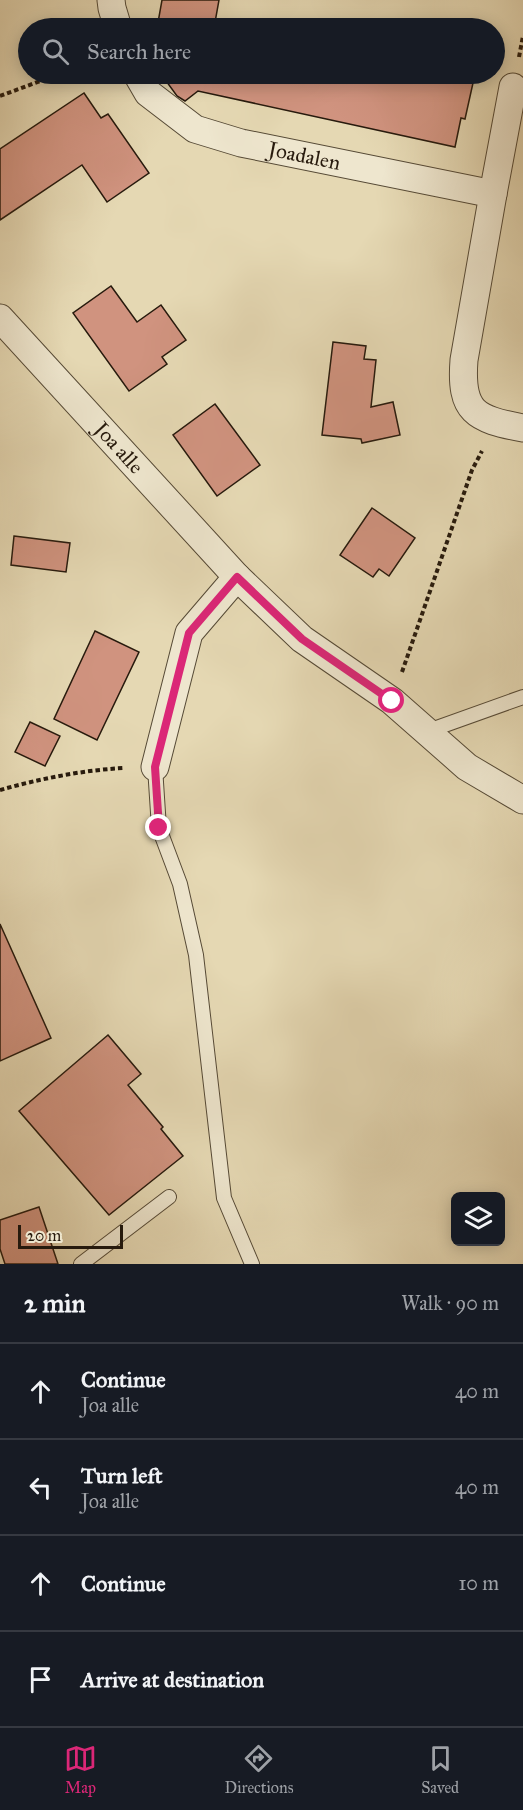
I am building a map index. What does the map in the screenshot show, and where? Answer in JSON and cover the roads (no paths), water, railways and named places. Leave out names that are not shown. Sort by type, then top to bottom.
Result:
[{"type":"street","points":[[111,0],[115,18]]},
{"type":"street","name":"Joadalen","points":[[143,84],[148,93],[195,129],[241,143],[493,194]]},
{"type":"street","points":[[513,87],[481,260],[463,379],[465,397],[476,414],[496,423],[523,428]]},
{"type":"street","name":"Joa alle","points":[[0,318],[237,577],[302,639],[392,701],[467,767],[523,800]]},
{"type":"street","points":[[155,767],[189,633],[237,577]]},
{"type":"lane","points":[[428,731],[523,697]]},
{"type":"lane","points":[[155,767],[159,828],[180,884],[196,955],[224,1198],[252,1264]]},
{"type":"lane","points":[[81,1264],[169,1197]]}]
